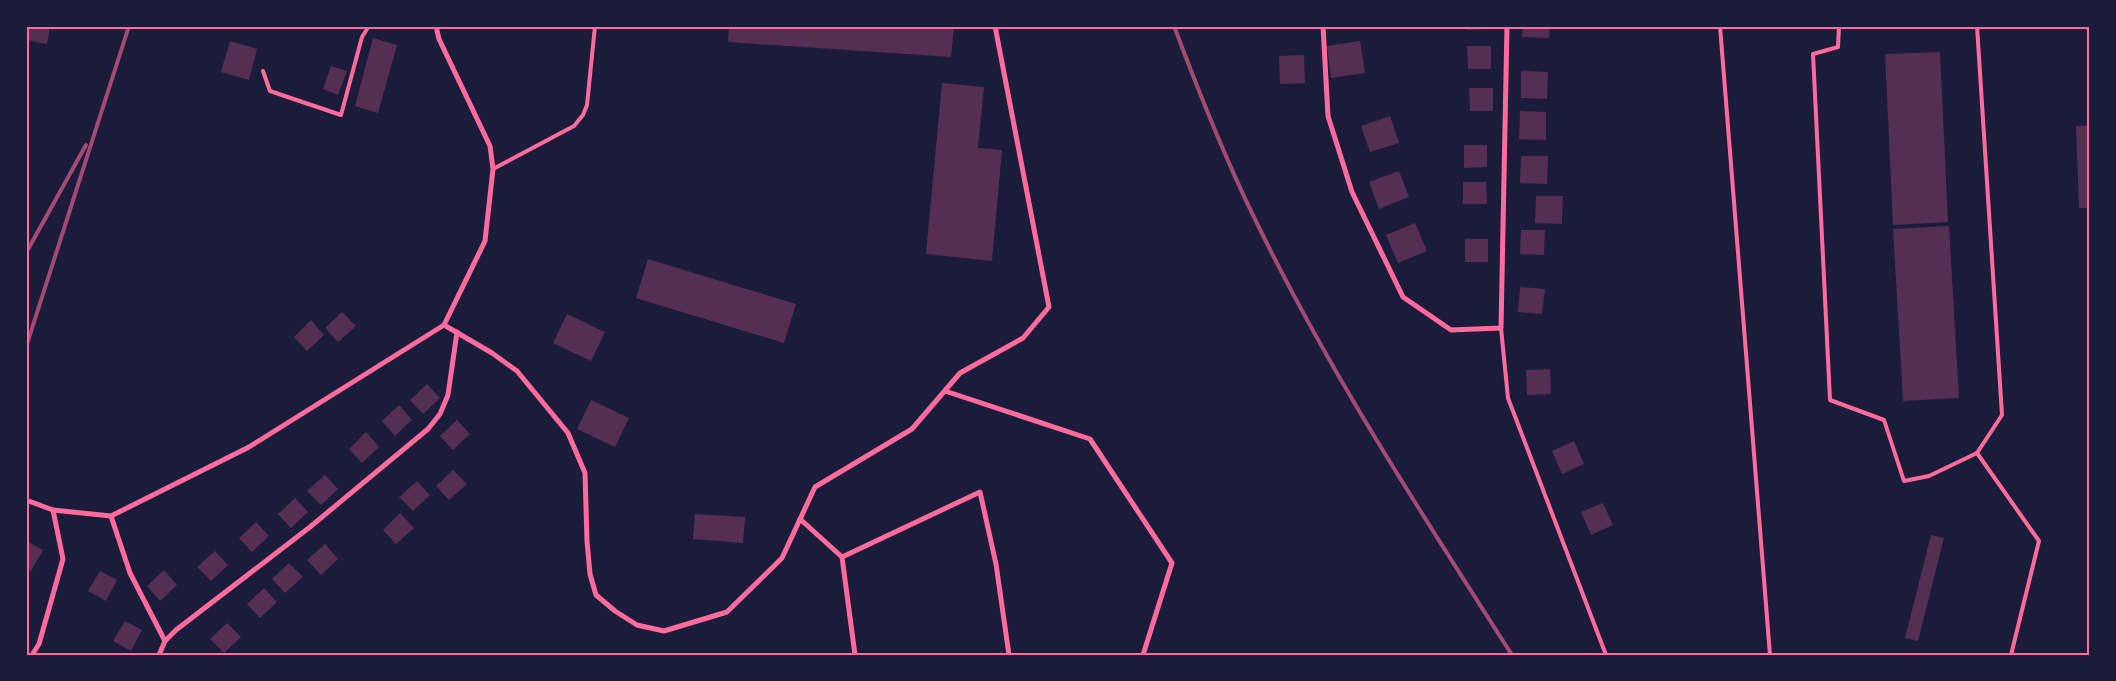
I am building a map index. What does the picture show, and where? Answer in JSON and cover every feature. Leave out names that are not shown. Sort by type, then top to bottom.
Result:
[{"type":"street","points":[[26,500],[52,510],[111,516],[249,447],[444,325],[485,241],[493,169],[490,146],[439,40],[436,26]]},
{"type":"street","points":[[444,325],[492,353],[518,371],[568,433],[585,472],[587,541],[590,574],[596,595],[637,625],[664,631],[728,612],[782,558],[815,487],[912,429],[960,373],[1023,338],[1049,307],[995,26]]},
{"type":"street","points":[[1323,26],[1328,116],[1352,192],[1403,297],[1451,330],[1501,328],[1507,26]]},
{"type":"street","points":[[159,655],[166,642],[176,630],[310,527],[428,429],[440,414],[448,395],[457,332]]},
{"type":"street","points":[[945,391],[1090,439],[1172,564],[1143,655]]},
{"type":"street","points":[[842,557],[980,492],[996,564],[1009,655]]},
{"type":"street","points":[[32,655],[39,644],[63,559],[52,510]]},
{"type":"street","points":[[111,516],[130,573],[166,642]]},
{"type":"street","points":[[800,519],[842,557],[855,655]]},
{"type":"lane","points":[[264,71],[270,91],[341,115],[362,37],[369,26]]},
{"type":"lane","points":[[493,169],[574,126],[583,115],[587,104],[595,26]]},
{"type":"lane","points":[[1720,26],[1770,655]]},
{"type":"lane","points":[[1839,26],[1838,47],[1813,54],[1830,400],[1884,420],[1904,481],[1929,476],[1978,453],[2002,415],[1976,26]]},
{"type":"lane","points":[[2086,26],[2090,31]]},
{"type":"lane","points":[[1501,328],[1508,398],[1606,655]]},
{"type":"lane","points":[[1978,453],[2039,541],[2011,655]]},
{"type":"building","points":[[26,26],[50,26],[47,44],[26,40]]},
{"type":"building","points":[[729,26],[954,26],[951,57],[728,42]]},
{"type":"building","points":[[1467,26],[1490,26],[1490,29],[1467,30]]},
{"type":"building","points":[[1523,26],[1550,26],[1549,38],[1522,37]]},
{"type":"building","points":[[373,38],[397,45],[378,113],[355,106]]},
{"type":"building","points":[[230,41],[257,49],[249,80],[221,72]]},
{"type":"building","points":[[1360,41],[1365,73],[1331,78],[1327,46]]},
{"type":"building","points":[[1467,46],[1491,46],[1491,69],[1468,69]]},
{"type":"building","points":[[1940,52],[1948,222],[1893,225],[1885,54]]},
{"type":"building","points":[[1304,55],[1305,83],[1280,84],[1279,56]]},
{"type":"building","points":[[331,66],[347,71],[338,95],[323,89]]},
{"type":"building","points":[[1521,71],[1548,72],[1547,99],[1521,98]]},
{"type":"building","points":[[942,83],[984,87],[978,148],[1002,150],[992,261],[926,254]]},
{"type":"building","points":[[1469,88],[1493,88],[1493,111],[1470,111]]},
{"type":"building","points":[[1520,111],[1546,112],[1546,140],[1519,139]]},
{"type":"building","points":[[1390,116],[1399,143],[1370,152],[1361,126]]},
{"type":"building","points":[[2090,125],[2090,208],[2079,208],[2076,126]]},
{"type":"building","points":[[1464,145],[1487,145],[1487,167],[1464,168]]},
{"type":"building","points":[[1521,156],[1548,156],[1547,184],[1520,183]]},
{"type":"building","points":[[1399,171],[1409,197],[1379,209],[1369,182]]},
{"type":"building","points":[[1463,182],[1486,182],[1487,204],[1463,204]]},
{"type":"building","points":[[1536,196],[1563,196],[1562,224],[1535,223]]},
{"type":"building","points":[[1415,223],[1427,251],[1398,263],[1386,235]]},
{"type":"building","points":[[1949,226],[1959,398],[1903,401],[1893,229]]},
{"type":"building","points":[[1521,230],[1545,230],[1544,255],[1520,254]]},
{"type":"building","points":[[1465,239],[1488,239],[1488,262],[1465,262]]},
{"type":"building","points":[[648,259],[796,304],[784,343],[636,298]]},
{"type":"building","points":[[1520,287],[1545,289],[1542,314],[1518,312]]},
{"type":"building","points":[[342,312],[356,326],[338,342],[325,328]]},
{"type":"building","points":[[567,314],[605,332],[591,361],[553,343]]},
{"type":"building","points":[[311,320],[324,335],[307,351],[294,337]]},
{"type":"building","points":[[1550,369],[1551,394],[1527,395],[1526,370]]},
{"type":"building","points":[[427,384],[440,398],[423,414],[410,400]]},
{"type":"building","points":[[591,400],[629,418],[615,447],[577,429]]},
{"type":"building","points":[[399,405],[412,420],[395,436],[382,421]]},
{"type":"building","points":[[457,420],[470,434],[453,450],[440,436]]},
{"type":"building","points":[[366,432],[379,447],[362,463],[349,449]]},
{"type":"building","points":[[1574,441],[1584,464],[1562,474],[1552,451]]},
{"type":"building","points":[[453,470],[467,484],[449,500],[436,486]]},
{"type":"building","points":[[325,475],[338,489],[321,505],[307,491]]},
{"type":"building","points":[[417,481],[430,495],[413,511],[399,497]]},
{"type":"building","points":[[295,498],[308,512],[291,528],[278,514]]},
{"type":"building","points":[[1603,503],[1613,525],[1591,535],[1581,512]]},
{"type":"building","points":[[400,513],[414,528],[396,544],[383,530]]},
{"type":"building","points":[[695,514],[745,517],[743,543],[693,539]]},
{"type":"building","points":[[256,522],[269,536],[252,552],[239,538]]},
{"type":"building","points":[[1931,535],[1944,538],[1918,641],[1905,638]]},
{"type":"building","points":[[26,541],[43,550],[31,571],[26,568]]},
{"type":"building","points":[[325,544],[338,559],[321,575],[307,560]]},
{"type":"building","points":[[215,551],[228,565],[211,581],[197,567]]},
{"type":"building","points":[[289,563],[303,577],[285,593],[272,579]]},
{"type":"building","points":[[164,570],[177,585],[160,601],[147,586]]},
{"type":"building","points":[[100,571],[117,580],[106,601],[88,591]]},
{"type":"building","points":[[264,588],[277,602],[260,618],[247,604]]},
{"type":"building","points":[[125,621],[142,630],[131,651],[113,641]]},
{"type":"building","points":[[227,623],[241,637],[224,653],[210,639]]},
{"type":"railway","points":[[26,347],[129,26]]},
{"type":"railway","points":[[1174,26],[1231,169],[1312,328],[1376,439],[1512,655]]},
{"type":"railway","points":[[26,253],[86,145]]}]
